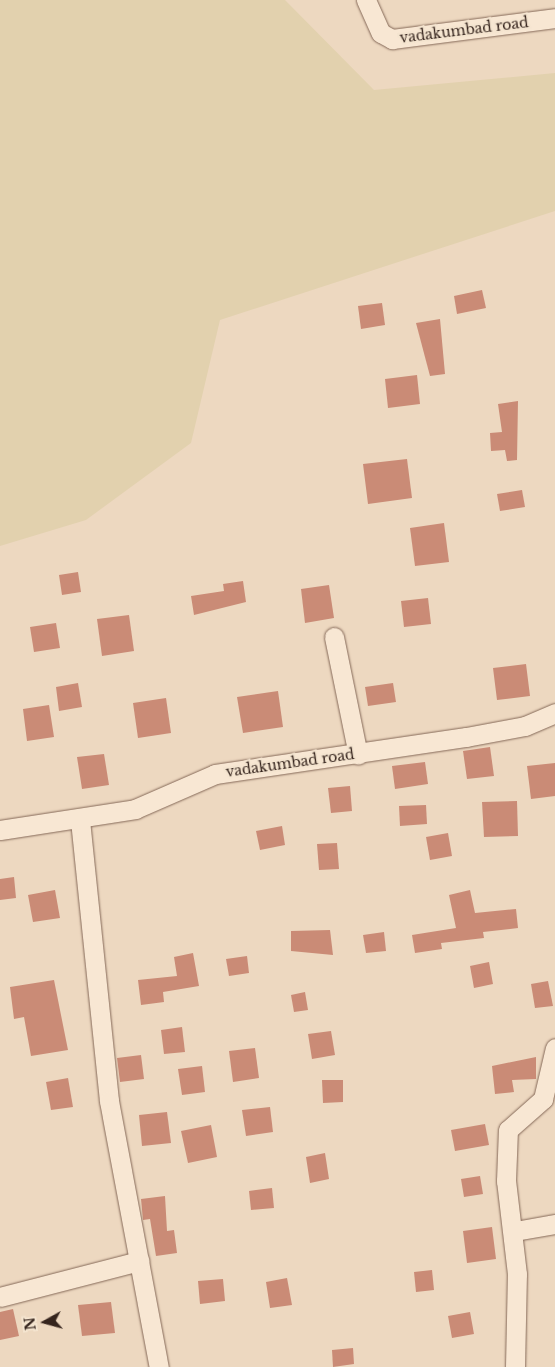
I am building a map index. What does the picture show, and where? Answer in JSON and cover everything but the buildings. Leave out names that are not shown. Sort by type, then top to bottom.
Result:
[{"type":"street","name":"vadakumbad road","points":[[366,0],[382,34],[392,39],[555,18]]},
{"type":"street","points":[[334,637],[358,755]]},
{"type":"street","name":"vadakumbad road","points":[[0,830],[80,820],[135,809],[215,774],[358,755],[525,726],[555,713]]},
{"type":"street","points":[[80,820],[108,1101],[159,1367]]},
{"type":"street","points":[[515,1367],[515,1231],[506,1181],[508,1130],[543,1099],[555,1048]]},
{"type":"street","points":[[515,1231],[555,1224]]},
{"type":"street","points":[[0,1297],[139,1261]]},
{"type":"shaded area","points":[[0,0],[285,0],[374,90],[555,73],[555,211],[220,320],[191,443],[86,520],[0,546]]}]
